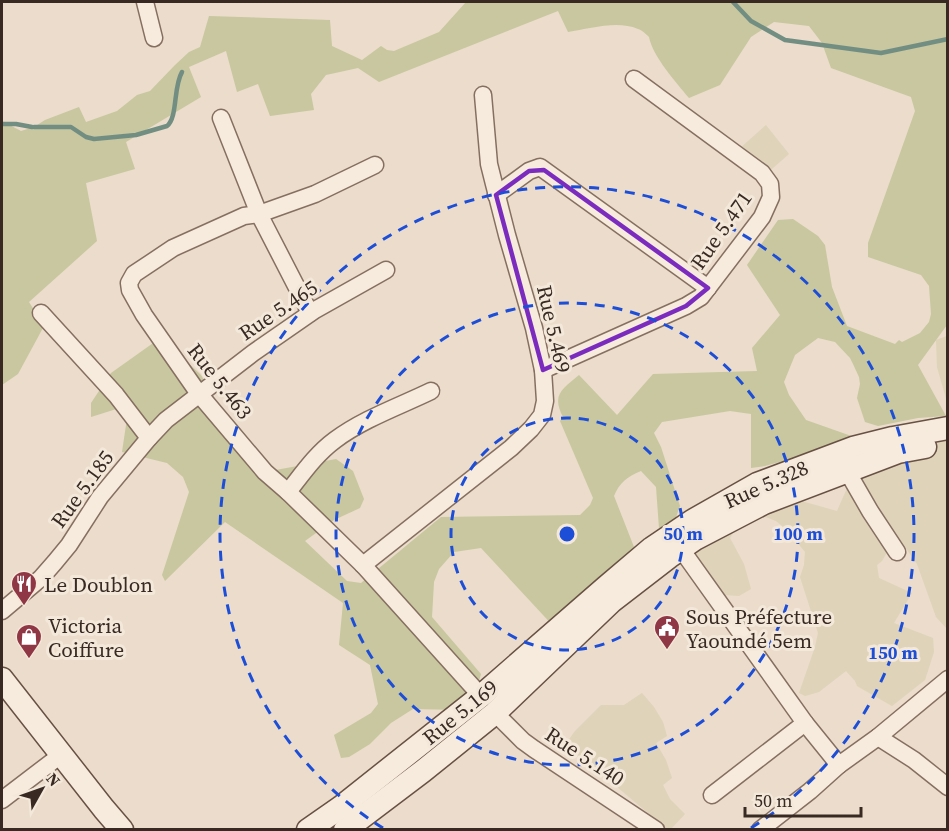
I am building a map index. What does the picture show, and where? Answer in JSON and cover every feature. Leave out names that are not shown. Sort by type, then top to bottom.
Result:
[{"type":"main road","name":"Rue 5.328","points":[[609,594],[652,549],[692,521],[757,484],[853,448],[948,428]]},
{"type":"main road","name":"Rue 5.328","points":[[609,594],[695,539],[764,502],[898,452],[948,443]]},
{"type":"main road","name":"Rue 5.169","points":[[355,827],[423,771],[488,705],[609,594]]},
{"type":"main road","points":[[2,679],[122,830]]},
{"type":"main road","points":[[2,698],[108,830]]},
{"type":"main road","name":"Rue 5.169","points":[[308,830],[488,705]]},
{"type":"street","points":[[145,2],[154,38]]},
{"type":"street","name":"Rue 5.471","points":[[543,370],[686,306],[701,297],[762,217],[771,197],[770,184],[762,172],[634,79]]},
{"type":"street","name":"Rue 5.469","points":[[363,565],[511,448],[542,415],[545,401],[543,370],[534,328],[489,164],[483,95]]},
{"type":"street","points":[[221,118],[259,214],[310,314]]},
{"type":"street","name":"Rue 5.463","points":[[375,165],[315,194],[259,214],[244,216],[173,248],[134,274],[129,283],[130,290],[144,315],[199,394],[265,472],[363,565],[488,705]]},
{"type":"street","points":[[496,195],[529,171],[540,167],[708,288]]},
{"type":"street","name":"Rue 5.465","points":[[199,394],[253,352],[310,314],[386,270]]},
{"type":"street","points":[[41,313],[116,395],[149,438]]},
{"type":"street","points":[[288,492],[311,462],[335,440],[356,427],[431,391]]},
{"type":"street","name":"Rue 5.185","points":[[2,611],[41,578],[55,562],[69,545],[100,497],[149,438],[166,420],[199,394]]},
{"type":"street","points":[[847,471],[897,552]]},
{"type":"street","points":[[681,549],[805,723],[838,765]]},
{"type":"street","points":[[768,827],[838,765],[878,737],[948,679]]},
{"type":"street","name":"Rue 5.140","points":[[488,705],[523,741],[656,830]]},
{"type":"street","points":[[712,795],[805,723]]},
{"type":"street","points":[[878,737],[914,760],[948,787]]},
{"type":"street","points":[[2,800],[53,761]]},
{"type":"highlighted area","points":[[544,170],[708,288],[686,306],[543,370],[496,195],[529,171]]},
{"type":"shaded area","points":[[766,125],[789,154],[765,175],[739,149]]},
{"type":"shaded area","points":[[947,336],[947,402],[937,367],[936,340]]},
{"type":"shaded area","points":[[947,429],[947,629],[936,617],[917,564],[905,547],[889,549],[877,565],[879,578],[912,593],[894,623],[933,638],[934,652],[925,680],[892,706],[857,686],[846,671],[819,692],[805,696],[799,693],[818,633],[800,577],[805,552],[787,530],[776,521],[763,516],[737,526],[730,538],[744,564],[751,589],[739,596],[712,592],[695,569],[695,555],[702,543],[787,497],[837,511],[862,454]]},
{"type":"shaded area","points":[[642,693],[663,722],[667,736],[656,743],[666,760],[672,778],[663,785],[670,799],[685,814],[671,829],[667,829],[565,745],[575,731],[601,705],[624,705]]},
{"type":"green space","points":[[466,2],[947,2],[947,325],[918,365],[946,416],[918,418],[878,426],[865,422],[857,398],[859,377],[850,358],[835,342],[818,338],[795,355],[784,382],[789,395],[806,420],[857,438],[844,444],[751,468],[751,414],[730,411],[662,422],[654,433],[661,447],[680,506],[675,520],[659,528],[656,487],[641,471],[624,480],[614,496],[634,547],[570,626],[556,629],[481,548],[454,552],[439,569],[434,582],[432,617],[481,674],[477,688],[460,710],[413,709],[391,723],[370,744],[349,757],[341,758],[334,735],[371,713],[378,704],[370,665],[339,645],[343,603],[225,522],[165,581],[162,575],[189,492],[183,477],[167,463],[122,452],[129,405],[91,417],[91,403],[111,373],[156,341],[164,340],[201,375],[259,473],[336,459],[353,471],[364,499],[360,508],[334,520],[305,541],[347,581],[361,583],[441,517],[580,515],[590,505],[593,498],[560,421],[563,417],[558,403],[560,393],[579,375],[617,415],[653,374],[757,371],[752,348],[780,315],[747,265],[778,220],[793,219],[818,236],[825,245],[832,287],[847,326],[895,344],[899,340],[902,342],[920,333],[929,322],[931,314],[929,286],[921,275],[868,257],[868,243],[915,111],[911,97],[831,68],[822,43],[809,26],[774,22],[751,37],[720,85],[689,98],[655,53],[649,37],[642,31],[630,26],[612,25],[568,32],[558,11],[379,82],[358,68],[326,75],[311,94],[314,110],[270,116],[258,84],[237,92],[226,51],[189,67],[201,97],[126,142],[135,169],[86,183],[97,241],[29,302],[44,326],[18,374],[2,385],[2,121],[21,131],[79,107],[86,122],[117,111],[137,95],[150,91],[189,52],[200,47],[209,16],[330,20],[332,46],[362,60],[381,46],[394,51],[439,32]]},
{"type":"waterway","points":[[733,2],[751,21],[785,40],[881,53],[948,39]]},
{"type":"waterway","points":[[34,127],[71,127],[86,137],[94,139],[136,135],[167,126],[173,116],[177,86],[182,72]]},
{"type":"waterway","points":[[2,124],[32,127]]},
{"type":"place","name":"Le Doublon","points":[[24,607]]},
{"type":"place","name":"Sous Préfecture Yaoundé 5em","points":[[667,651]]},
{"type":"place","name":"Victoria Coiffure","points":[[29,660]]}]
